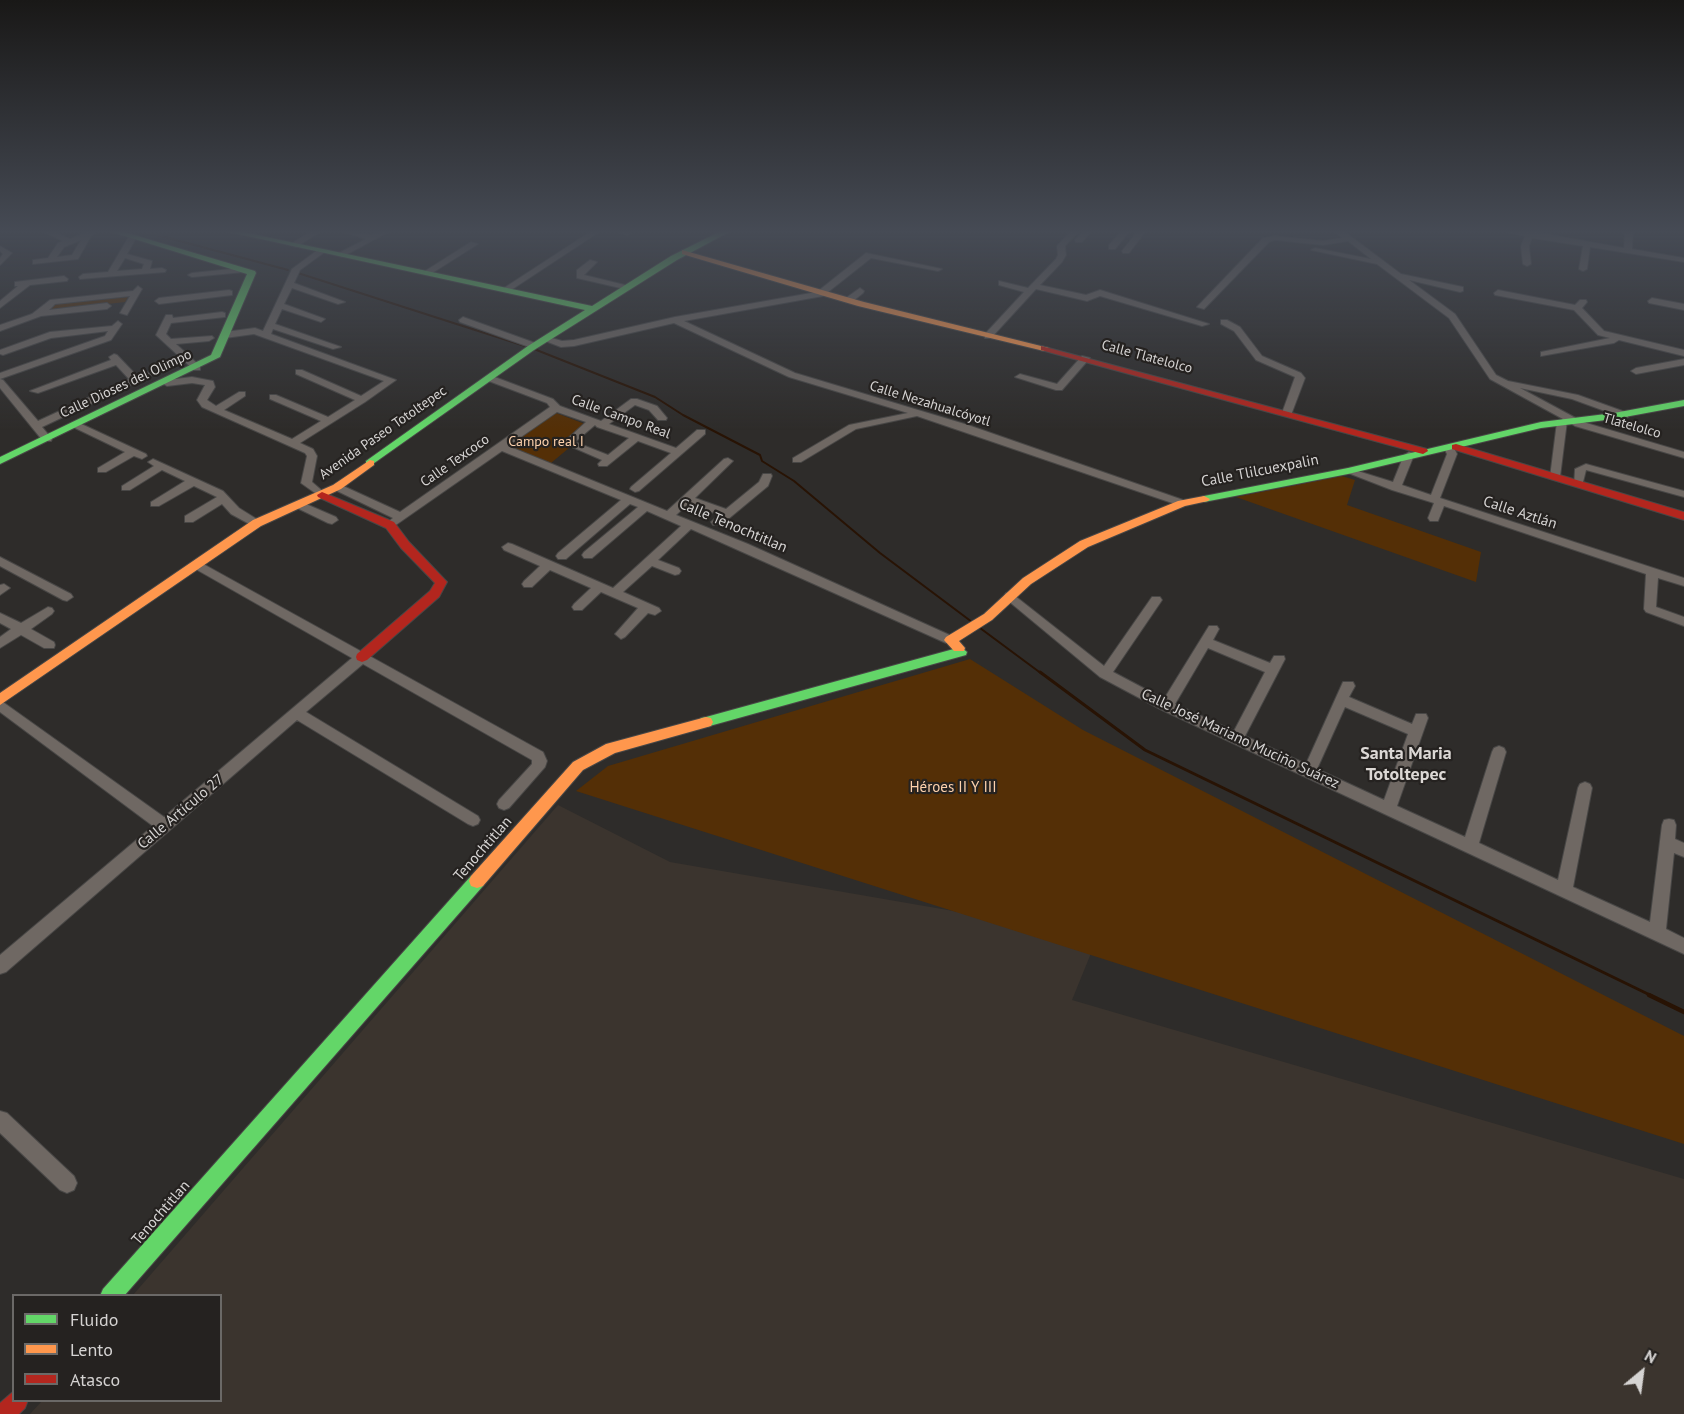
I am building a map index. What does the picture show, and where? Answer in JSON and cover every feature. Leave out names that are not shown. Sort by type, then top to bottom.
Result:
[{"type":"main road","name":"Calle Dioses del Olimpo","points":[[1,459],[214,359],[242,298]]},
{"type":"main road","points":[[542,298],[593,309]]},
{"type":"main road","name":"Avenida Paseo Totoltepec","points":[[0,700],[257,523],[337,487],[535,345],[610,298]]},
{"type":"main road","name":"Calle Tlatelolco","points":[[841,298],[988,336],[1085,358],[1425,452]]},
{"type":"main road","name":"Calle Tlilcuexpalin","points":[[978,624],[1027,581],[1084,544],[1182,503],[1348,471],[1541,425],[1684,403]]},
{"type":"main road","points":[[1452,447],[1684,516]]},
{"type":"main road","points":[[322,495],[396,521]]},
{"type":"main road","name":"Calle Artículo 27","points":[[362,657],[440,588],[438,577],[405,545],[396,521]]},
{"type":"main road","name":"Tenochtitlan","points":[[112,1294],[578,766],[611,748],[956,646],[978,624]]},
{"type":"main road","points":[[5,1414],[16,1402]]},
{"type":"street","points":[[41,313],[56,302],[81,298]]},
{"type":"street","points":[[124,313],[133,298]]},
{"type":"street","points":[[159,301],[165,298]]},
{"type":"street","points":[[268,330],[281,298]]},
{"type":"street","points":[[329,298],[341,302]]},
{"type":"street","points":[[463,320],[535,345],[561,344],[795,298]]},
{"type":"street","points":[[988,336],[1023,298]]},
{"type":"street","points":[[1117,298],[1205,324]]},
{"type":"street","points":[[1201,307],[1210,298]]},
{"type":"street","name":"Tlatelolco","points":[[1428,298],[1452,316],[1487,371],[1503,384],[1567,422],[1684,455]]},
{"type":"street","points":[[1532,298],[1580,305],[1598,332],[1619,339],[1684,353]]},
{"type":"street","points":[[1652,301],[1684,307]]},
{"type":"street","points":[[0,328],[41,313],[130,303]]},
{"type":"street","points":[[278,305],[321,319]]},
{"type":"street","points":[[197,368],[161,335],[168,319],[222,315]]},
{"type":"street","name":"Calle Nezahualcóyotl","points":[[675,320],[792,375],[964,427],[1182,503]]},
{"type":"street","points":[[1224,322],[1237,329],[1259,358],[1298,375],[1300,378],[1287,413]]},
{"type":"street","points":[[3,352],[50,335],[116,326],[108,338],[0,382],[47,439]]},
{"type":"street","points":[[225,335],[251,330],[268,330],[336,347]]},
{"type":"street","points":[[268,330],[391,380],[293,443]]},
{"type":"street","points":[[170,342],[210,338]]},
{"type":"street","points":[[1544,354],[1619,339]]},
{"type":"street","points":[[1020,377],[1059,388],[1085,358]]},
{"type":"street","points":[[35,391],[115,359],[135,380]]},
{"type":"street","points":[[1636,371],[1684,362]]},
{"type":"street","points":[[299,372],[361,399]]},
{"type":"street","points":[[35,426],[147,375]]},
{"type":"street","name":"Calle Campo Real","points":[[489,378],[550,401],[556,408],[678,452]]},
{"type":"street","points":[[167,383],[196,380],[210,383],[202,400],[216,410],[312,453],[306,483],[322,495]]},
{"type":"street","points":[[1503,384],[1515,383],[1575,397],[1624,414]]},
{"type":"street","points":[[216,410],[242,394]]},
{"type":"street","points":[[273,398],[328,421]]},
{"type":"street","points":[[636,438],[605,462],[568,442],[634,401],[652,408],[662,417]]},
{"type":"street","name":"Calle Texcoco","points":[[396,521],[556,408]]},
{"type":"street","points":[[797,460],[853,427],[915,414]]},
{"type":"street","points":[[1555,477],[1567,422]]},
{"type":"street","points":[[77,425],[137,454],[102,470]]},
{"type":"street","points":[[562,556],[701,432]]},
{"type":"street","name":"Calle Tenochtitlan","points":[[501,447],[632,494],[646,506],[956,646]]},
{"type":"street","points":[[1434,518],[1452,447]]},
{"type":"street","points":[[1396,488],[1409,455]]},
{"type":"street","points":[[669,515],[728,461]]},
{"type":"street","points":[[126,488],[158,464],[194,480],[224,498],[235,511],[257,523]]},
{"type":"street","points":[[1578,484],[1580,469],[1586,467],[1684,494]]},
{"type":"street","name":"Calle Aztlán","points":[[1348,471],[1684,582]]},
{"type":"street","points":[[717,522],[764,484],[767,476]]},
{"type":"street","points":[[156,504],[194,480]]},
{"type":"street","points":[[337,487],[396,521]]},
{"type":"street","points":[[189,519],[224,498]]},
{"type":"street","points":[[687,499],[728,514]]},
{"type":"street","points":[[299,505],[332,520]]},
{"type":"street","points":[[588,555],[646,506]]},
{"type":"street","points":[[614,594],[690,524]]},
{"type":"street","points":[[508,547],[651,609],[621,634]]},
{"type":"street","points":[[0,561],[67,597]]},
{"type":"street","points":[[650,561],[675,571]]},
{"type":"street","points":[[196,564],[538,756],[540,761],[538,767],[504,804]]},
{"type":"street","points":[[528,584],[548,565]]},
{"type":"street","points":[[1652,571],[1650,609],[1684,622]]},
{"type":"street","points":[[578,607],[599,587]]},
{"type":"street","name":"Calle José Mariano Muciño Suárez","points":[[1010,596],[1105,674],[1167,706],[1684,946]]},
{"type":"street","points":[[1105,674],[1156,600]]},
{"type":"street","points":[[0,643],[48,611]]},
{"type":"street","points":[[0,617],[49,645]]},
{"type":"street","points":[[1167,706],[1214,629]]},
{"type":"street","points":[[1205,642],[1276,664],[1236,738]]},
{"type":"street","name":"Calle Artículo 27","points":[[0,966],[298,714],[362,657]]},
{"type":"street","points":[[1309,772],[1348,686]]},
{"type":"street","points":[[1342,700],[1419,725],[1388,809]]},
{"type":"street","points":[[0,705],[165,826]]},
{"type":"street","points":[[298,714],[473,820]]},
{"type":"street","points":[[1470,847],[1499,752]]},
{"type":"street","points":[[1564,890],[1585,788]]},
{"type":"street","points":[[1656,934],[1669,825]]},
{"type":"street","points":[[1667,843],[1684,850]]},
{"type":"street","points":[[0,1120],[67,1183]]},
{"type":"shaded area","points":[[558,805],[670,862],[1098,936],[1072,1000],[1684,1179],[1684,1414],[30,1414],[41,1402],[222,1402],[222,1294],[134,1294]]},
{"type":"green space","points":[[127,298],[125,302],[46,311],[54,304]]},
{"type":"green space","name":"Campo real I","points":[[556,413],[585,424],[563,441],[564,445],[569,448],[551,463],[509,446]]},
{"type":"green space","points":[[1342,476],[1355,480],[1347,505],[1481,552],[1476,582],[1236,497]]},
{"type":"green space","name":"Héroes II Y III","points":[[970,659],[1083,730],[1684,1036],[1684,1144],[576,791],[608,766]]},
{"type":"waterway","points":[[376,298],[528,347]]},
{"type":"waterway","points":[[534,349],[655,397],[683,415],[760,455],[762,461],[794,481],[880,553],[972,622]]},
{"type":"waterway","points":[[980,628],[1042,674]]},
{"type":"waterway","points":[[1040,672],[1145,750],[1652,996]]},
{"type":"waterway","points":[[1649,995],[1684,1012]]},
{"type":"traffic: fast","points":[[0,461],[215,357],[241,298]]},
{"type":"traffic: fast","points":[[542,298],[593,309]]},
{"type":"traffic: fast","points":[[370,463],[531,348],[610,298]]},
{"type":"traffic: fast","points":[[1204,499],[1348,471],[1541,425],[1614,416],[1684,403]]},
{"type":"traffic: fast","points":[[706,722],[961,652]]},
{"type":"traffic: fast","points":[[112,1294],[477,881]]},
{"type":"traffic: slow","points":[[841,298],[1044,348]]},
{"type":"traffic: slow","points":[[0,700],[257,523],[337,487],[370,463]]},
{"type":"traffic: slow","points":[[959,648],[950,640],[988,617],[1027,581],[1084,544],[1182,503],[1204,499]]},
{"type":"traffic: slow","points":[[477,881],[578,766],[611,748],[706,722]]},
{"type":"traffic: jam","points":[[1044,348],[1423,451]]},
{"type":"traffic: jam","points":[[1456,447],[1684,516]]},
{"type":"traffic: jam","points":[[322,495],[390,525],[405,545],[441,582],[435,594],[362,657]]},
{"type":"traffic: jam","points":[[5,1414],[15,1402]]},
{"type":"district","name":"Santa Maria Totoltepec","points":[[1406,764]]}]
